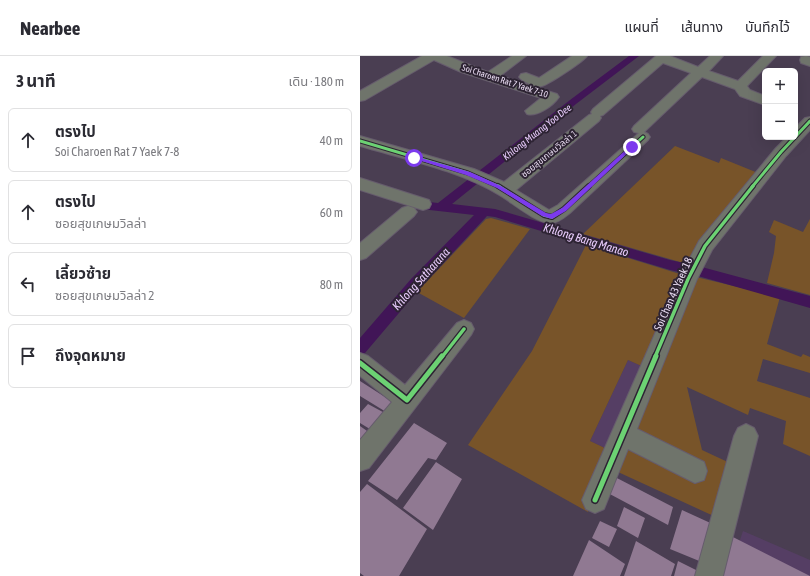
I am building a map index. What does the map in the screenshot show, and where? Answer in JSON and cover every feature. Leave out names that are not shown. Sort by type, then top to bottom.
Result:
[{"type":"street","points":[[360,97],[431,56]]},
{"type":"street","name":"Soi Charoen Rat 7 Yaek 7-10","points":[[436,56],[466,69],[552,96],[532,111]]},
{"type":"street","points":[[498,56],[516,59]]},
{"type":"street","points":[[526,77],[540,83],[582,56]]},
{"type":"street","points":[[360,142],[478,178],[505,190],[544,214],[552,217],[564,209],[717,56]]},
{"type":"street","points":[[740,86],[770,56]]},
{"type":"street","points":[[662,57],[740,86],[745,93],[762,100]]},
{"type":"street","name":"ซอยสุขเกษมวิลล่า 1","points":[[505,190],[596,115],[662,57]]},
{"type":"street","points":[[490,77],[516,59]]},
{"type":"street","points":[[515,85],[539,69]]},
{"type":"street","name":"Soi Chan 43 Yaek 18","points":[[595,500],[691,272],[705,246],[806,123]]},
{"type":"street","points":[[360,184],[416,208],[360,253]]},
{"type":"street","points":[[360,460],[464,329]]},
{"type":"street","points":[[360,363],[407,400]]},
{"type":"street","points":[[622,434],[695,471]]},
{"type":"street","points":[[709,576],[746,436]]},
{"type":"shaded area","points":[[675,146],[719,163],[721,158],[758,173],[687,264],[583,234]]},
{"type":"shaded area","points":[[491,218],[530,229],[464,318],[417,292],[486,219]]},
{"type":"shaded area","points":[[810,219],[810,295],[767,283],[774,253],[776,236],[769,232],[774,220],[803,232]]},
{"type":"shaded area","points":[[586,245],[683,275],[646,368],[628,360],[590,441],[609,450],[588,512],[468,445],[532,351]]},
{"type":"shaded area","points":[[696,277],[780,297],[767,344],[801,357],[803,354],[810,357],[810,373],[763,359],[757,381],[810,398],[810,456],[783,444],[786,421],[750,408],[748,415],[687,387],[702,450],[732,464],[718,518],[618,472]]},
{"type":"shaded area","points":[[628,360],[646,368],[609,450],[590,441]]},
{"type":"shaded area","points":[[743,531],[810,560],[810,576],[728,576]]},
{"type":"building","points":[[360,381],[399,406],[391,415],[360,396]]},
{"type":"building","points":[[368,404],[392,417],[378,434],[360,423],[360,413]]},
{"type":"building","points":[[414,423],[447,443],[436,460],[428,458],[397,500],[368,481]]},
{"type":"building","points":[[360,426],[377,438],[360,457]]},
{"type":"building","points":[[436,462],[462,479],[433,530],[403,508]]},
{"type":"building","points":[[613,476],[673,507],[668,525],[606,492]]},
{"type":"building","points":[[367,484],[427,529],[399,576],[364,576],[360,573],[360,492]]},
{"type":"building","points":[[624,507],[645,518],[638,538],[617,526]]},
{"type":"building","points":[[682,510],[717,526],[709,565],[670,549]]},
{"type":"building","points":[[600,521],[617,529],[609,547],[592,538]]},
{"type":"building","points":[[727,534],[810,576],[717,576]]},
{"type":"building","points":[[589,540],[625,564],[620,576],[573,576]]},
{"type":"building","points":[[636,541],[675,564],[671,576],[624,576]]},
{"type":"building","points":[[678,561],[708,576],[674,576]]},
{"type":"waterway","name":"Khlong Muang Yoo Dee","points":[[440,207],[573,102],[635,56]]},
{"type":"waterway","name":"Khlong Bang Manao","points":[[412,204],[440,207]]},
{"type":"waterway","name":"Khlong Bang Manao","points":[[440,207],[495,213],[670,265],[698,271],[810,302]]},
{"type":"waterway","name":"Khlong Satharana","points":[[360,348],[416,283],[484,212]]},
{"type":"cycle path","points":[[595,500],[688,279],[705,246],[781,152],[810,121]]},
{"type":"cycle path","points":[[360,141],[468,173],[499,187],[544,215],[552,217],[564,209],[643,137]]},
{"type":"cycle path","points":[[360,363],[407,400],[464,329]]},
{"type":"route","points":[[414,158],[468,173],[499,187],[544,214],[552,217],[564,209],[632,147]]}]
